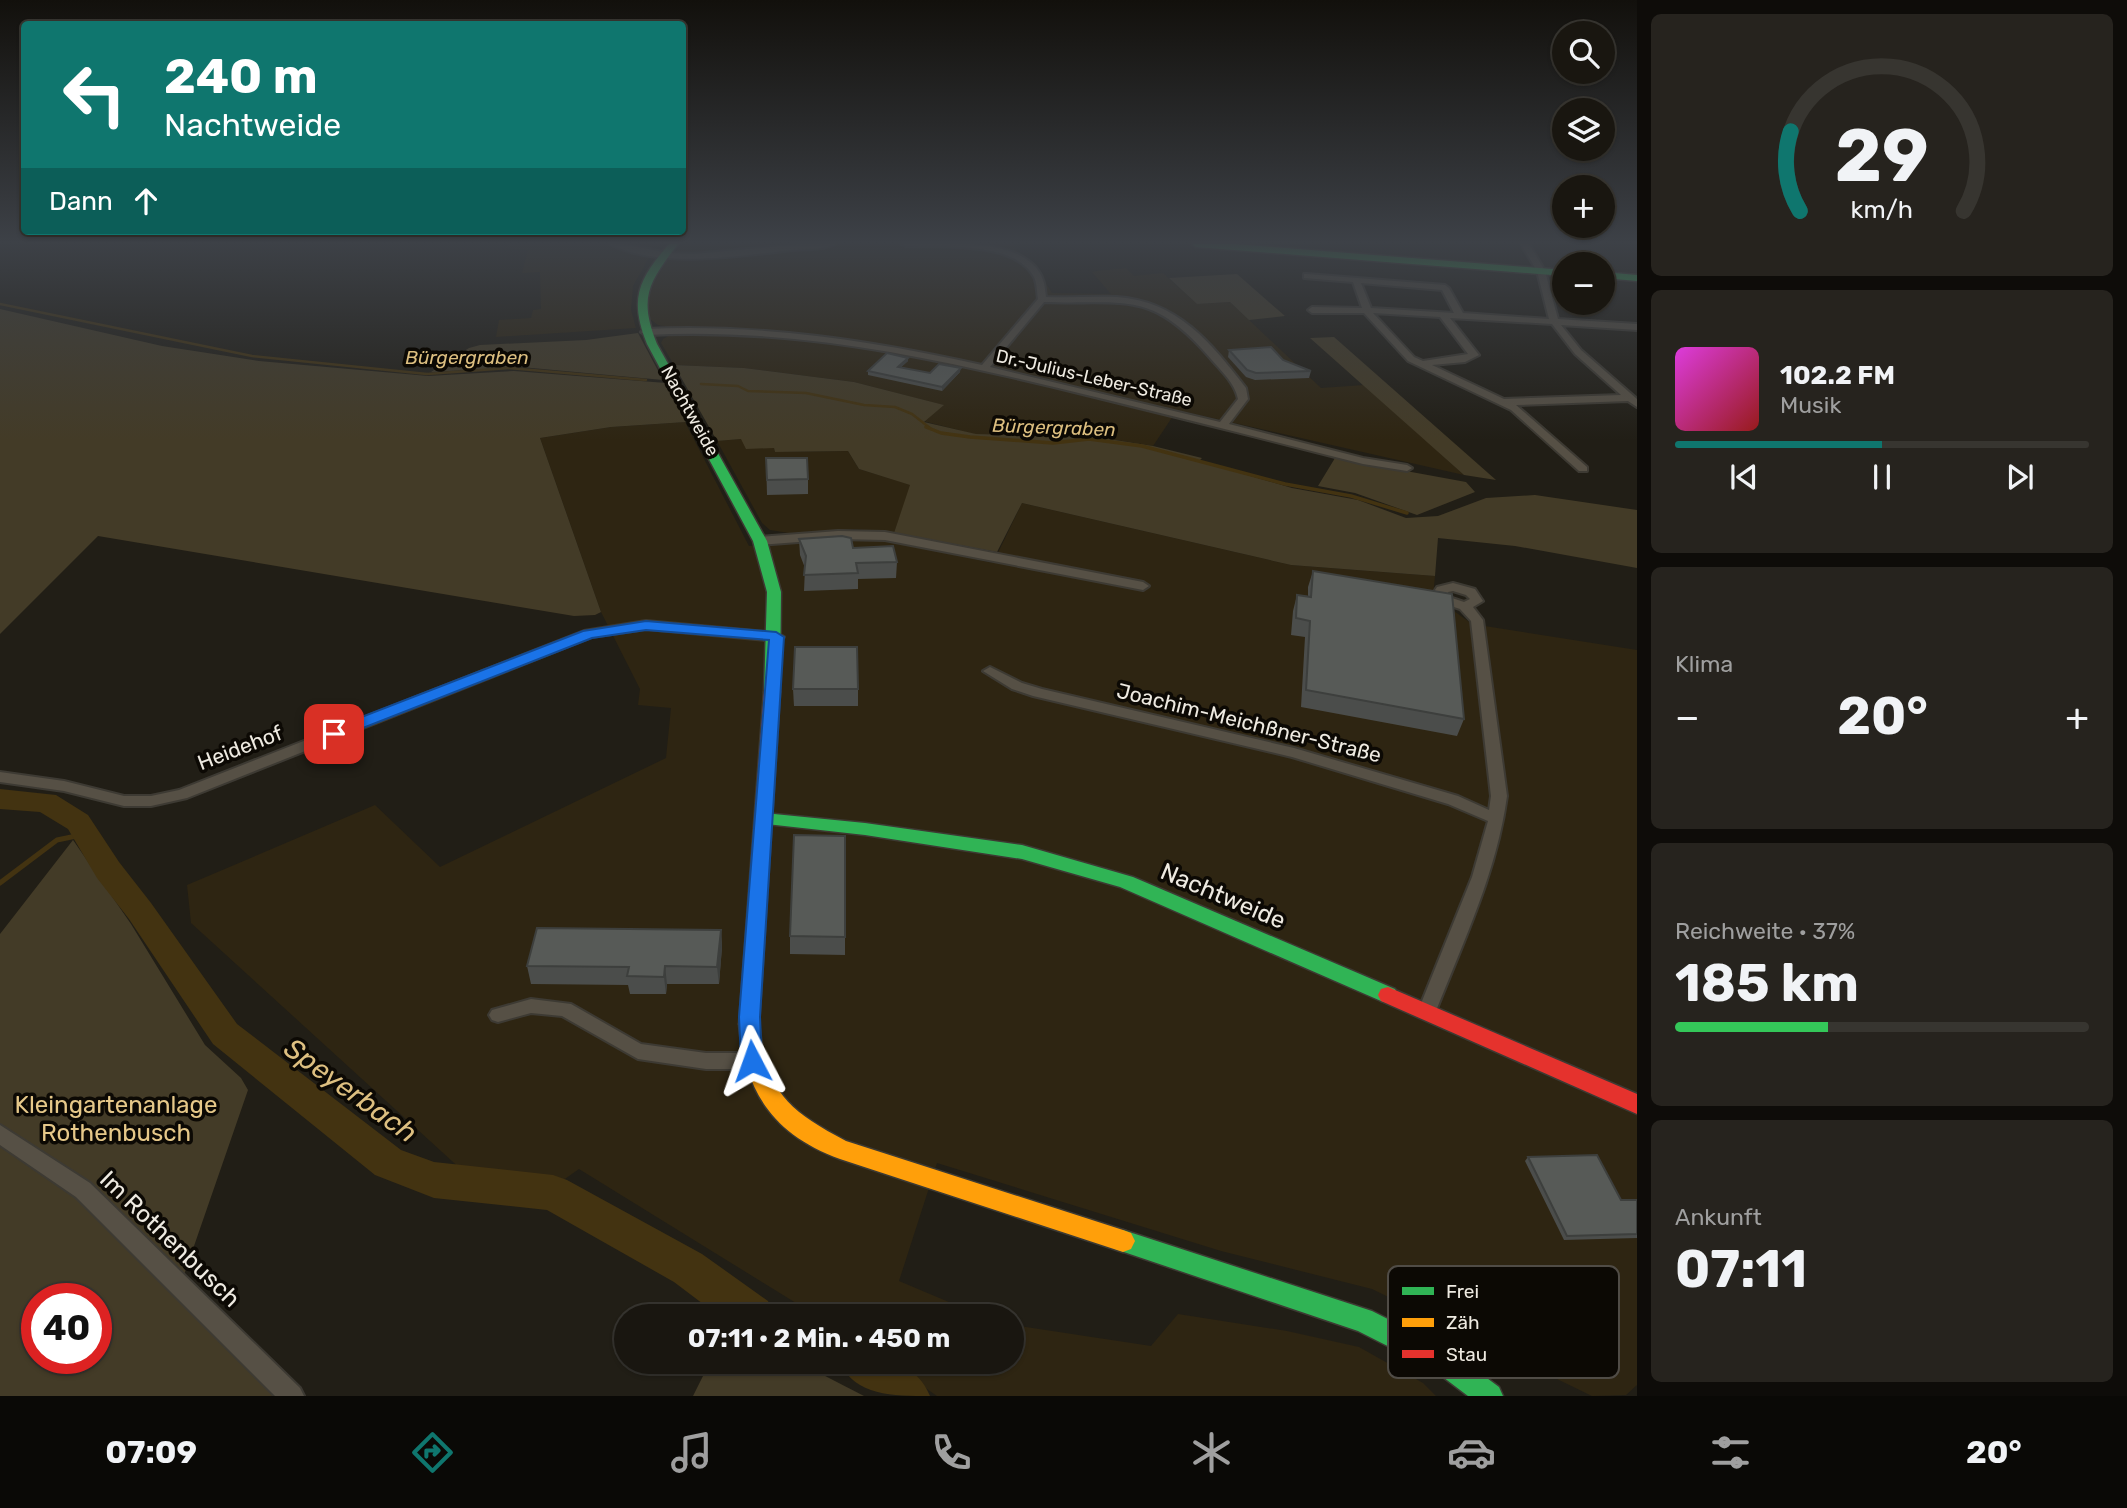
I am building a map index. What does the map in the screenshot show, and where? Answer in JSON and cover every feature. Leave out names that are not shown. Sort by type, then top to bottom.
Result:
[{"type":"street","name":"Nachtweide","points":[[639,309],[646,332],[760,541],[774,592],[776,637],[749,1017],[752,1061],[772,1103],[789,1120],[822,1141],[1363,1320],[1388,1333]]},
{"type":"street","points":[[984,368],[1033,309]]},
{"type":"street","points":[[1160,309],[1171,315],[1241,388],[1243,399],[1223,425]]},
{"type":"street","points":[[1456,309],[1460,316]]},
{"type":"street","points":[[1551,309],[1555,324],[1578,352],[1633,401]]},
{"type":"street","points":[[1312,310],[1637,327]]},
{"type":"street","points":[[1366,311],[1397,345],[1419,364],[1520,411],[1583,469]]},
{"type":"street","points":[[1419,364],[1465,359],[1475,355],[1443,315]]},
{"type":"street","name":"Dr.-Julius-Leber-Straße","points":[[646,332],[705,329],[782,334],[887,348],[984,368],[1363,461],[1407,468]]},
{"type":"street","points":[[1505,402],[1633,401]]},
{"type":"street","points":[[760,541],[838,535],[885,536],[1143,586]]},
{"type":"street","points":[[1427,1011],[1471,898],[1497,819],[1499,796],[1477,620],[1465,606]]},
{"type":"street","name":"Heidehof","points":[[0,777],[64,786],[124,801],[151,801],[172,796],[589,634],[646,625],[776,637]]},
{"type":"street","name":"Joachim-Meichßner-Straße","points":[[990,671],[1017,686],[1038,693],[1294,753],[1453,800],[1497,819]]},
{"type":"street","name":"Nachtweide","points":[[764,819],[988,845],[1063,863],[1155,893],[1637,1104]]},
{"type":"street","points":[[498,1015],[531,1006],[565,1009],[638,1051],[706,1061],[752,1061]]},
{"type":"street","name":"Im Rothenbusch","points":[[0,1134],[83,1190],[292,1396]]},
{"type":"street","name":"Nachtweide","points":[[1466,1378],[1490,1396]]},
{"type":"shaded area","points":[[631,309],[636,328],[496,337],[499,320],[531,318],[533,310]]},
{"type":"shaded area","points":[[649,309],[1238,309],[1321,388],[1364,385],[1464,475],[1177,410],[1153,446],[1096,437],[974,434],[923,421],[943,405],[854,382],[744,368],[674,365],[661,343],[672,334],[669,327],[658,325],[650,319]]},
{"type":"shaded area","points":[[685,422],[749,546],[830,539],[888,541],[993,563],[1022,503],[1291,565],[1435,576],[1433,596],[1472,624],[1637,650],[1637,1385],[1626,1395],[1592,1396],[1555,1378],[1619,1378],[1619,1266],[1388,1266],[1388,1297],[1372,1289],[1221,1251],[937,1163],[899,1281],[954,1304],[798,1304],[579,1169],[559,1183],[464,1172],[191,923],[187,885],[375,805],[440,867],[666,758],[671,708],[638,705],[640,689],[601,612],[540,438],[611,427]]},
{"type":"shaded area","points":[[741,439],[774,448],[775,452],[848,451],[859,469],[911,485],[894,533],[854,529],[789,533],[770,530],[762,523],[717,441]]},
{"type":"shaded area","points":[[1178,1314],[1287,1331],[1359,1347],[1388,1363],[1388,1378],[1414,1378],[1436,1396],[937,1396],[905,1374],[1024,1374],[1024,1327],[1151,1346]]},
{"type":"green space","points":[[0,309],[162,346],[259,361],[428,376],[514,371],[666,383],[686,422],[611,427],[540,438],[601,612],[595,615],[574,616],[98,536],[0,634]]},
{"type":"green space","points":[[1238,309],[1277,309],[1285,316],[1249,320]]},
{"type":"green space","points":[[638,333],[663,380],[521,367],[431,372],[469,348],[480,345],[586,340]]},
{"type":"green space","points":[[1334,337],[1496,480],[1464,475],[1310,338]]},
{"type":"green space","points":[[674,365],[744,368],[854,382],[944,405],[924,422],[976,434],[1096,437],[1153,446],[1202,458],[1199,461],[1292,488],[1358,500],[1406,518],[1438,516],[1486,498],[1535,495],[1637,510],[1637,568],[1515,546],[1438,538],[1435,576],[1291,565],[1022,503],[997,552],[894,533],[910,485],[859,469],[848,451],[775,452],[774,448],[746,449],[741,439],[717,441]]},
{"type":"green space","points":[[1335,458],[1466,482],[1475,492],[1417,515],[1355,493],[1318,486]]},
{"type":"green space","name":"Kleingartenanlage Rothenbusch","points":[[73,840],[131,924],[205,1045],[241,1078],[248,1090],[176,1298],[274,1396],[0,1396],[0,934]]},
{"type":"green space","points":[[704,1374],[821,1374],[864,1396],[693,1396]]},
{"type":"building","points":[[1271,347],[1283,360],[1311,371],[1256,373],[1247,370],[1229,350]]},
{"type":"building","points":[[887,353],[908,358],[898,367],[930,373],[939,364],[961,368],[942,387],[868,371]]},
{"type":"building","points":[[766,458],[807,458],[808,479],[767,480]]},
{"type":"building","points":[[842,536],[851,538],[853,548],[893,546],[897,562],[856,563],[858,573],[804,575],[806,556],[799,539]]},
{"type":"building","points":[[1313,571],[1452,594],[1464,719],[1306,690],[1310,621],[1296,618],[1297,595],[1311,597]]},
{"type":"building","points":[[795,647],[857,647],[858,689],[793,689]]},
{"type":"building","points":[[794,835],[845,836],[845,937],[790,936]]},
{"type":"building","points":[[537,928],[721,930],[717,967],[665,966],[664,977],[627,976],[629,967],[527,966]]},
{"type":"building","points":[[1597,1155],[1621,1200],[1637,1200],[1637,1234],[1567,1236],[1528,1157]]},
{"type":"waterway","name":"Bürgergraben","points":[[25,309],[252,356],[427,374],[509,368],[646,380]]},
{"type":"waterway","name":"Bürgergraben","points":[[701,384],[738,386],[748,391],[806,393],[864,405],[895,407],[912,414],[930,428]]},
{"type":"waterway","name":"Bürgergraben","points":[[926,427],[941,433],[970,437],[1053,443],[1089,439],[1142,446],[1285,484],[1351,496],[1407,513]]},
{"type":"waterway","name":"Speyerbach","points":[[0,799],[46,802],[78,822],[108,870],[140,911],[225,1034],[388,1163],[434,1180],[553,1193],[688,1268],[737,1304]]},
{"type":"waterway","points":[[0,883],[57,840],[86,834]]},
{"type":"waterway","name":"Speyerbach","points":[[877,1374],[908,1396]]},
{"type":"traffic: fast","points":[[642,309],[652,344],[760,541],[774,592],[772,692]]},
{"type":"traffic: fast","points":[[764,819],[865,829],[1022,852],[1126,882],[1388,995]]},
{"type":"traffic: fast","points":[[1123,1241],[1363,1320],[1388,1333]]},
{"type":"traffic: fast","points":[[1466,1378],[1490,1396]]},
{"type":"traffic: slow","points":[[749,1024],[756,1069],[763,1086],[785,1115],[819,1138],[840,1149],[1123,1241]]},
{"type":"traffic: jam","points":[[749,1024],[772,692]]},
{"type":"traffic: jam","points":[[1388,995],[1637,1104]]},
{"type":"route","points":[[334,734],[589,634],[646,625],[776,637],[749,1017],[752,1061]]}]
